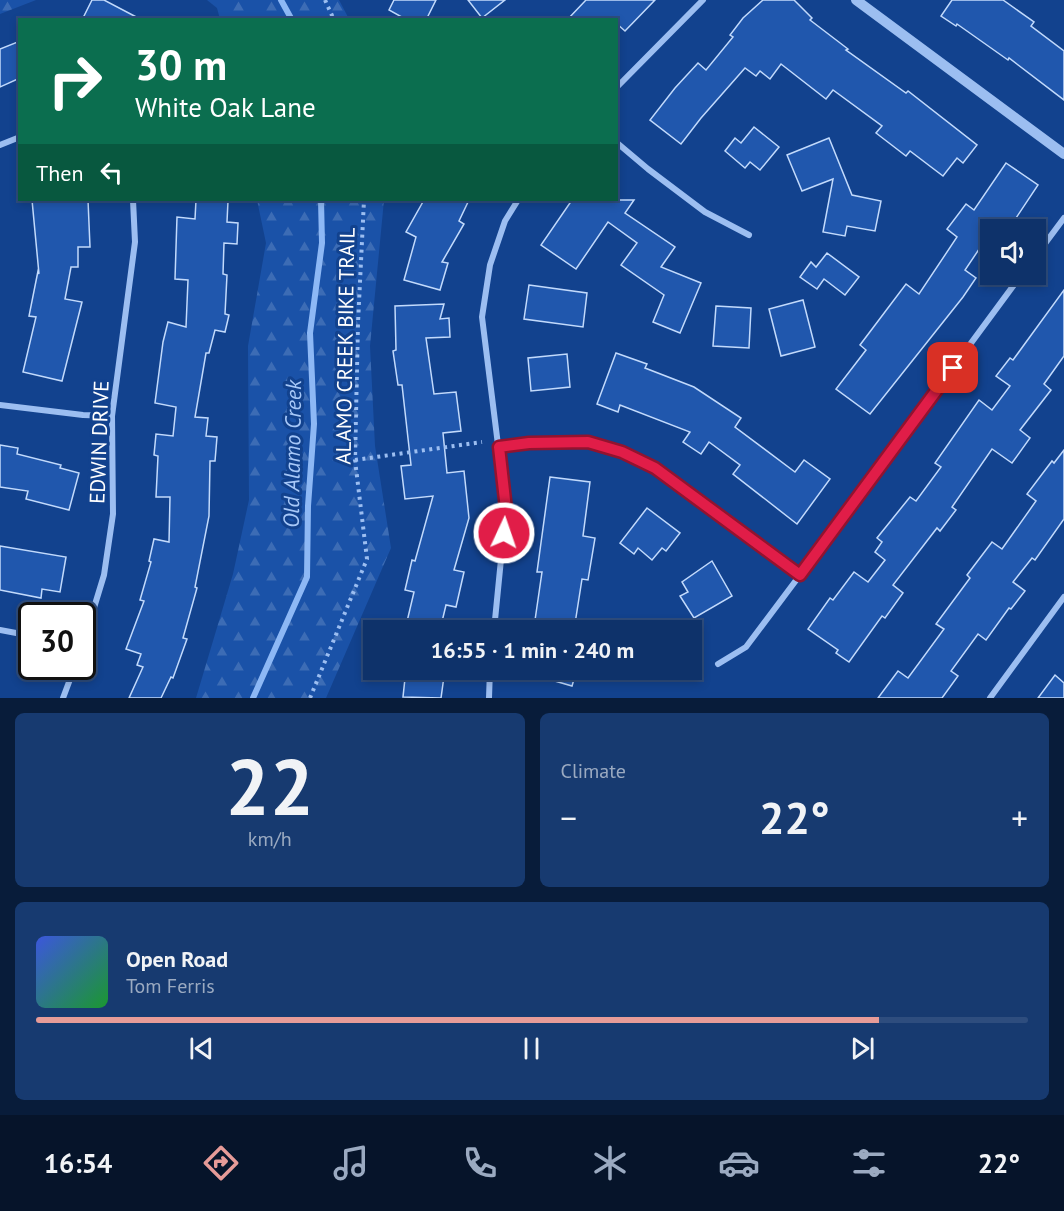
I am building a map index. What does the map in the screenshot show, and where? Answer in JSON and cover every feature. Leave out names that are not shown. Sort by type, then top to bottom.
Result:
[{"type":"street","points":[[618,86],[703,0]]},
{"type":"street","points":[[856,0],[1064,154]]},
{"type":"street","points":[[0,145],[18,138]]},
{"type":"street","points":[[618,144],[705,212],[749,235]]},
{"type":"street","name":"EDWIN DRIVE","points":[[96,602],[104,575],[113,514],[112,416],[135,242],[133,201]]},
{"type":"street","points":[[495,620],[506,509],[482,317],[490,265],[505,221],[517,201]]},
{"type":"street","points":[[1046,242],[1064,218]]},
{"type":"street","points":[[718,664],[746,647],[1014,285]]},
{"type":"street","points":[[0,405],[83,415],[112,416]]},
{"type":"street","points":[[499,447],[529,443],[588,442],[622,452],[655,468],[800,575]]},
{"type":"street","points":[[990,698],[1064,597]]},
{"type":"street","points":[[0,630],[18,633]]},
{"type":"street","points":[[63,698],[70,680]]},
{"type":"street","points":[[489,698],[490,680]]},
{"type":"path","points":[[325,0],[333,18]]},
{"type":"path","name":"ALAMO CREEK BIKE TRAIL","points":[[310,698],[368,559],[355,460],[364,201]]},
{"type":"path","points":[[355,460],[482,442]]},
{"type":"green space","points":[[0,0],[36,0],[0,14]]},
{"type":"green space","points":[[207,0],[339,0],[348,18],[220,18],[217,8]]},
{"type":"green space","points":[[257,201],[384,201],[370,346],[375,446],[391,548],[326,698],[196,698],[233,574],[249,500],[248,346],[266,243]]},
{"type":"building","points":[[92,0],[104,0],[138,18],[83,18]]},
{"type":"building","points":[[394,0],[436,0],[427,18],[403,18],[389,10]]},
{"type":"building","points":[[468,0],[505,0],[482,18]]},
{"type":"building","points":[[586,0],[655,0],[625,31],[618,25],[618,18],[569,18]]},
{"type":"building","points":[[763,0],[794,0],[812,18],[810,20],[848,49],[846,50],[906,93],[908,91],[977,145],[963,163],[957,158],[943,176],[910,151],[906,156],[876,133],[882,126],[833,90],[826,99],[781,64],[770,79],[760,71],[756,76],[745,68],[681,144],[650,120],[698,63],[706,70],[733,37],[730,35],[743,18]]},
{"type":"building","points":[[952,0],[1003,0],[1034,22],[1031,26],[1064,51],[1064,100],[1009,58],[1008,60],[957,24],[956,26],[941,16]]},
{"type":"building","points":[[18,42],[18,79],[0,87],[0,49]]},
{"type":"building","points":[[754,127],[779,147],[760,170],[750,162],[745,168],[725,151],[735,138],[741,143]]},
{"type":"building","points":[[829,138],[852,195],[881,201],[875,231],[847,226],[845,236],[823,232],[833,179],[802,191],[787,155]]},
{"type":"building","points":[[1006,163],[1038,185],[1015,219],[980,219],[980,248],[965,270],[976,278],[870,414],[836,389],[866,350],[860,345],[906,284],[919,294],[957,237],[947,229],[966,204],[974,210]]},
{"type":"building","points":[[634,200],[625,213],[675,247],[661,267],[701,283],[680,333],[653,322],[664,295],[621,265],[637,243],[608,222],[576,269],[541,245],[571,201]]},
{"type":"building","points":[[32,201],[88,201],[90,247],[78,247],[78,267],[71,267],[65,299],[82,302],[62,381],[23,372],[36,317],[29,316],[38,271],[39,274]]},
{"type":"building","points":[[196,201],[228,201],[227,222],[238,223],[237,244],[224,243],[223,274],[227,275],[225,314],[229,315],[225,332],[215,330],[209,353],[206,353],[195,417],[208,418],[206,436],[217,437],[215,461],[210,461],[209,516],[195,587],[197,588],[183,638],[187,639],[173,678],[171,677],[161,698],[129,698],[143,667],[137,665],[141,654],[126,649],[144,601],[140,600],[151,562],[149,561],[154,539],[169,542],[170,497],[156,497],[158,456],[154,455],[156,434],[173,436],[176,407],[155,403],[168,322],[186,327],[188,280],[175,279],[177,217],[195,219]]},
{"type":"building","points":[[423,201],[469,201],[459,221],[464,224],[442,262],[448,263],[440,290],[404,280],[416,237],[406,232]]},
{"type":"building","points":[[827,253],[859,277],[845,295],[824,279],[817,289],[800,277],[811,262],[816,267]]},
{"type":"building","points":[[529,285],[587,293],[583,327],[524,319]]},
{"type":"building","points":[[1064,290],[1064,356],[1044,384],[1051,390],[1020,430],[1030,438],[1012,463],[992,449],[952,507],[956,510],[940,531],[937,528],[893,585],[903,593],[885,618],[882,616],[849,662],[836,653],[838,650],[808,629],[830,598],[833,600],[854,572],[868,582],[885,560],[875,552],[882,542],[877,538],[910,497],[916,501],[941,467],[935,463],[979,400],[992,410],[1010,386],[996,376],[1010,358],[1013,360]]},
{"type":"building","points":[[803,300],[815,347],[781,356],[769,309]]},
{"type":"building","points":[[444,304],[440,319],[449,318],[450,337],[426,338],[434,394],[456,392],[461,431],[443,433],[447,473],[464,471],[469,518],[454,570],[464,572],[456,607],[446,605],[442,620],[407,620],[414,592],[405,590],[412,560],[415,561],[433,496],[405,499],[401,466],[411,465],[402,385],[398,385],[393,351],[396,350],[395,306]]},
{"type":"building","points":[[716,306],[751,308],[749,348],[713,346]]},
{"type":"building","points":[[616,353],[647,364],[645,368],[694,387],[741,418],[735,427],[795,472],[804,460],[830,479],[797,524],[733,474],[740,465],[709,442],[701,454],[683,442],[690,432],[620,405],[618,412],[597,404]]},
{"type":"building","points":[[567,354],[570,387],[531,391],[528,358]]},
{"type":"building","points":[[0,445],[18,448],[17,454],[61,465],[60,468],[79,473],[69,510],[26,499],[28,491],[0,487]]},
{"type":"building","points":[[1064,450],[1064,519],[1035,560],[1032,558],[1013,582],[1025,591],[1011,609],[1009,608],[986,640],[978,634],[951,671],[958,676],[942,698],[878,698],[898,671],[908,678],[944,629],[936,624],[970,578],[967,575],[992,542],[1002,549],[1036,501],[1027,494],[1052,461],[1054,463]]},
{"type":"building","points":[[550,477],[590,482],[583,536],[595,538],[588,580],[582,579],[576,620],[535,620],[542,572],[537,572]]},
{"type":"building","points":[[647,508],[680,533],[666,551],[662,548],[652,560],[638,548],[634,554],[620,543]]},
{"type":"building","points":[[0,546],[66,557],[60,592],[42,589],[41,598],[0,590]]},
{"type":"building","points":[[712,561],[732,596],[694,618],[680,596],[688,592],[682,582]]},
{"type":"building","points":[[1055,675],[1064,683],[1064,698],[1038,698]]},
{"type":"building","points":[[405,680],[443,680],[441,698],[403,697]]},
{"type":"building","points":[[551,680],[574,680],[572,686]]},
{"type":"waterway","name":"Old Alamo Creek","points":[[281,0],[291,18]]},
{"type":"waterway","name":"Old Alamo Creek","points":[[253,698],[307,577],[308,506],[314,424],[310,333],[322,243],[321,201]]},
{"type":"route","points":[[504,533],[506,509],[499,447],[529,443],[588,442],[622,452],[655,468],[800,575],[953,368]]}]
